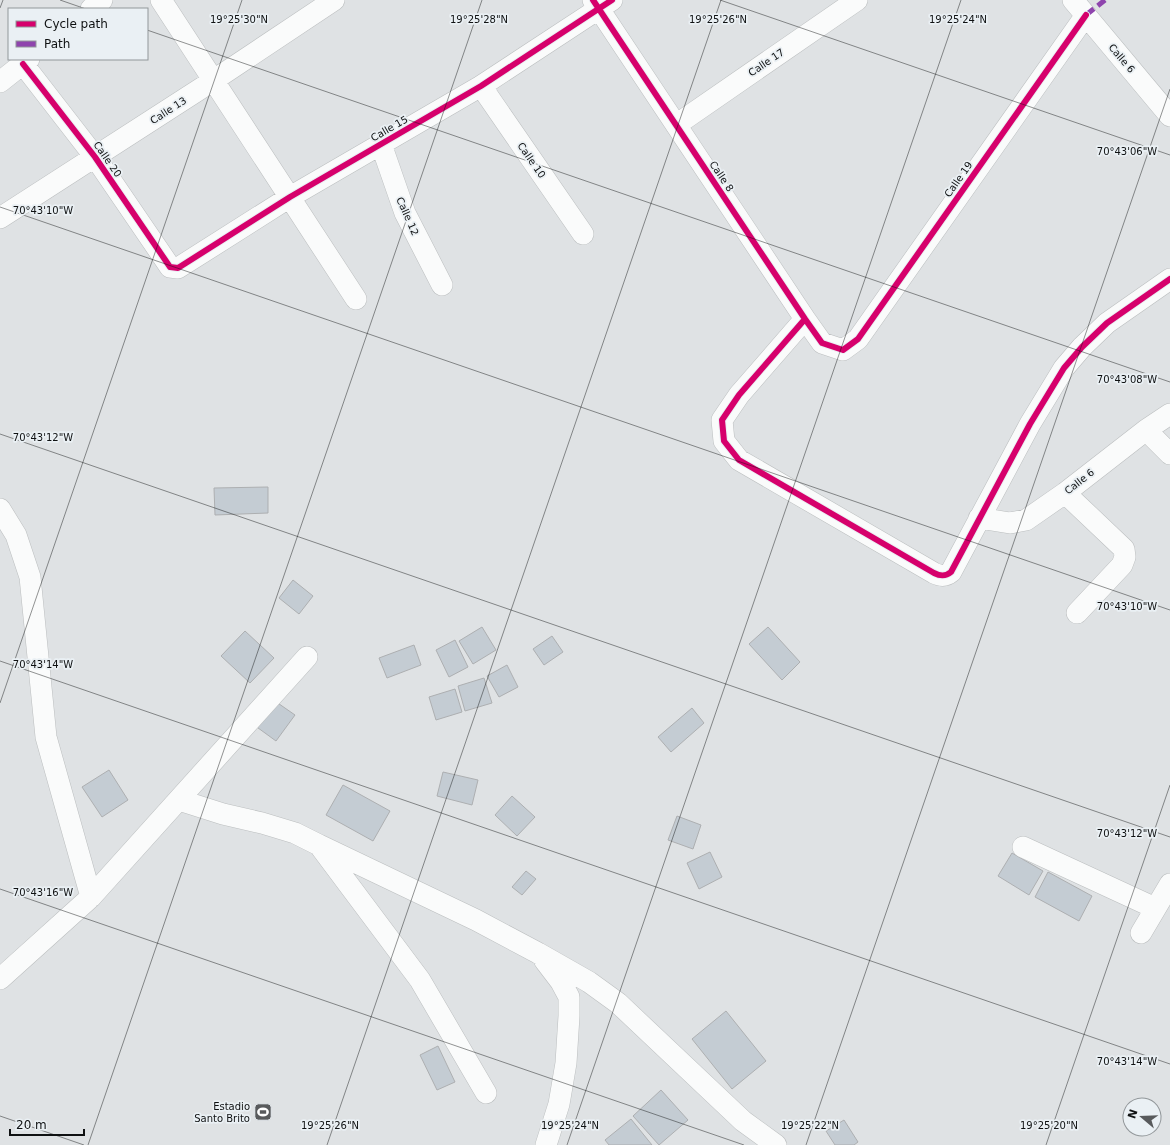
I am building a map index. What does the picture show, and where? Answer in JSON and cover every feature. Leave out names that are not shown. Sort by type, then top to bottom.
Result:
[{"type":"street","points":[[92,8],[102,0]]},
{"type":"street","points":[[161,0],[356,299]]},
{"type":"street","name":"Calle 13","points":[[0,218],[214,80],[334,0]]},
{"type":"street","name":"Calle 17","points":[[676,124],[857,0]]},
{"type":"street","name":"Calle 8","points":[[601,3],[676,124],[804,319],[822,343],[843,350]]},
{"type":"street","name":"Calle 15","points":[[174,268],[178,268],[290,197],[481,86],[601,3]]},
{"type":"street","name":"Calle 6","points":[[1079,7],[1170,116]]},
{"type":"street","name":"Calle 19","points":[[843,350],[858,339],[1079,7]]},
{"type":"street","points":[[0,82],[26,62]]},
{"type":"street","name":"Calle 20","points":[[26,62],[95,157],[170,267],[174,268]]},
{"type":"street","name":"Calle 10","points":[[481,86],[583,234]]},
{"type":"street","name":"Calle 12","points":[[381,144],[405,213],[442,285]]},
{"type":"street","points":[[804,319],[739,395],[722,420],[724,441],[740,460],[940,576],[946,576],[951,572],[1030,424],[1064,368],[1082,347],[1107,323],[1170,278]]},
{"type":"street","name":"Calle 6","points":[[979,518],[1010,523],[1026,520],[1065,493],[1146,430],[1170,414]]},
{"type":"street","points":[[1146,430],[1170,454]]},
{"type":"street","points":[[1065,493],[1124,549],[1125,557],[1122,565],[1077,614]]},
{"type":"street","points":[[0,509],[16,535],[30,577],[46,737],[91,897]]},
{"type":"street","points":[[0,979],[91,897],[307,658]]},
{"type":"street","points":[[179,800],[223,814],[262,823],[295,833],[476,920],[589,982],[618,1003],[743,1121],[776,1145]]},
{"type":"street","points":[[319,845],[420,980],[486,1093]]},
{"type":"street","points":[[1023,847],[1155,908]]},
{"type":"street","points":[[1141,933],[1170,884]]},
{"type":"street","points":[[538,953],[562,982],[568,997],[569,1016],[566,1063],[558,1104],[546,1145]]},
{"type":"building","points":[[268,487],[268,513],[215,515],[214,488]]},
{"type":"building","points":[[293,580],[313,596],[299,614],[279,598]]},
{"type":"building","points":[[482,627],[496,650],[473,664],[459,641]]},
{"type":"building","points":[[768,627],[800,662],[782,680],[749,644]]},
{"type":"building","points":[[245,631],[274,658],[250,683],[221,656]]},
{"type":"building","points":[[552,636],[563,652],[544,665],[533,649]]},
{"type":"building","points":[[455,640],[468,667],[449,677],[436,650]]},
{"type":"building","points":[[414,645],[421,665],[387,678],[379,658]]},
{"type":"building","points":[[507,665],[518,687],[499,697],[487,676]]},
{"type":"building","points":[[484,678],[492,703],[465,711],[458,686]]},
{"type":"building","points":[[455,689],[462,712],[436,720],[429,697]]},
{"type":"building","points":[[272,699],[295,715],[276,741],[254,725]]},
{"type":"building","points":[[692,708],[704,723],[671,752],[658,737]]},
{"type":"building","points":[[109,770],[128,800],[102,817],[82,787]]},
{"type":"building","points":[[443,772],[478,780],[472,805],[437,796]]},
{"type":"building","points":[[343,785],[390,811],[373,841],[326,815]]},
{"type":"building","points":[[512,796],[535,817],[517,836],[495,815]]},
{"type":"building","points":[[677,816],[701,825],[693,849],[668,840]]},
{"type":"building","points":[[710,852],[722,877],[699,889],[687,863]]},
{"type":"building","points":[[1012,853],[1043,871],[1029,895],[998,876]]},
{"type":"building","points":[[526,871],[536,879],[522,895],[512,887]]},
{"type":"building","points":[[1048,872],[1092,896],[1079,921],[1035,897]]},
{"type":"building","points":[[726,1011],[766,1061],[732,1089],[692,1039]]},
{"type":"building","points":[[438,1046],[455,1082],[437,1090],[420,1055]]},
{"type":"building","points":[[661,1090],[688,1120],[659,1145],[633,1116]]},
{"type":"building","points":[[631,1119],[652,1145],[609,1145],[605,1140]]},
{"type":"building","points":[[844,1120],[858,1142],[854,1145],[835,1145],[826,1131]]},
{"type":"marked path","points":[[1086,15],[1105,0]]},
{"type":"cycle path","points":[[593,0],[822,343],[843,350],[858,339],[1086,15]]},
{"type":"cycle path","points":[[23,64],[95,157],[170,267],[178,268],[290,197],[481,86],[612,0]]},
{"type":"cycle path","points":[[805,319],[739,395],[722,420],[724,441],[739,460],[934,573],[945,575],[951,572],[1030,424],[1064,368],[1082,347],[1107,323],[1170,279]]},
{"type":"place","name":"Estadio Santo Brito","points":[[263,1112]]}]
